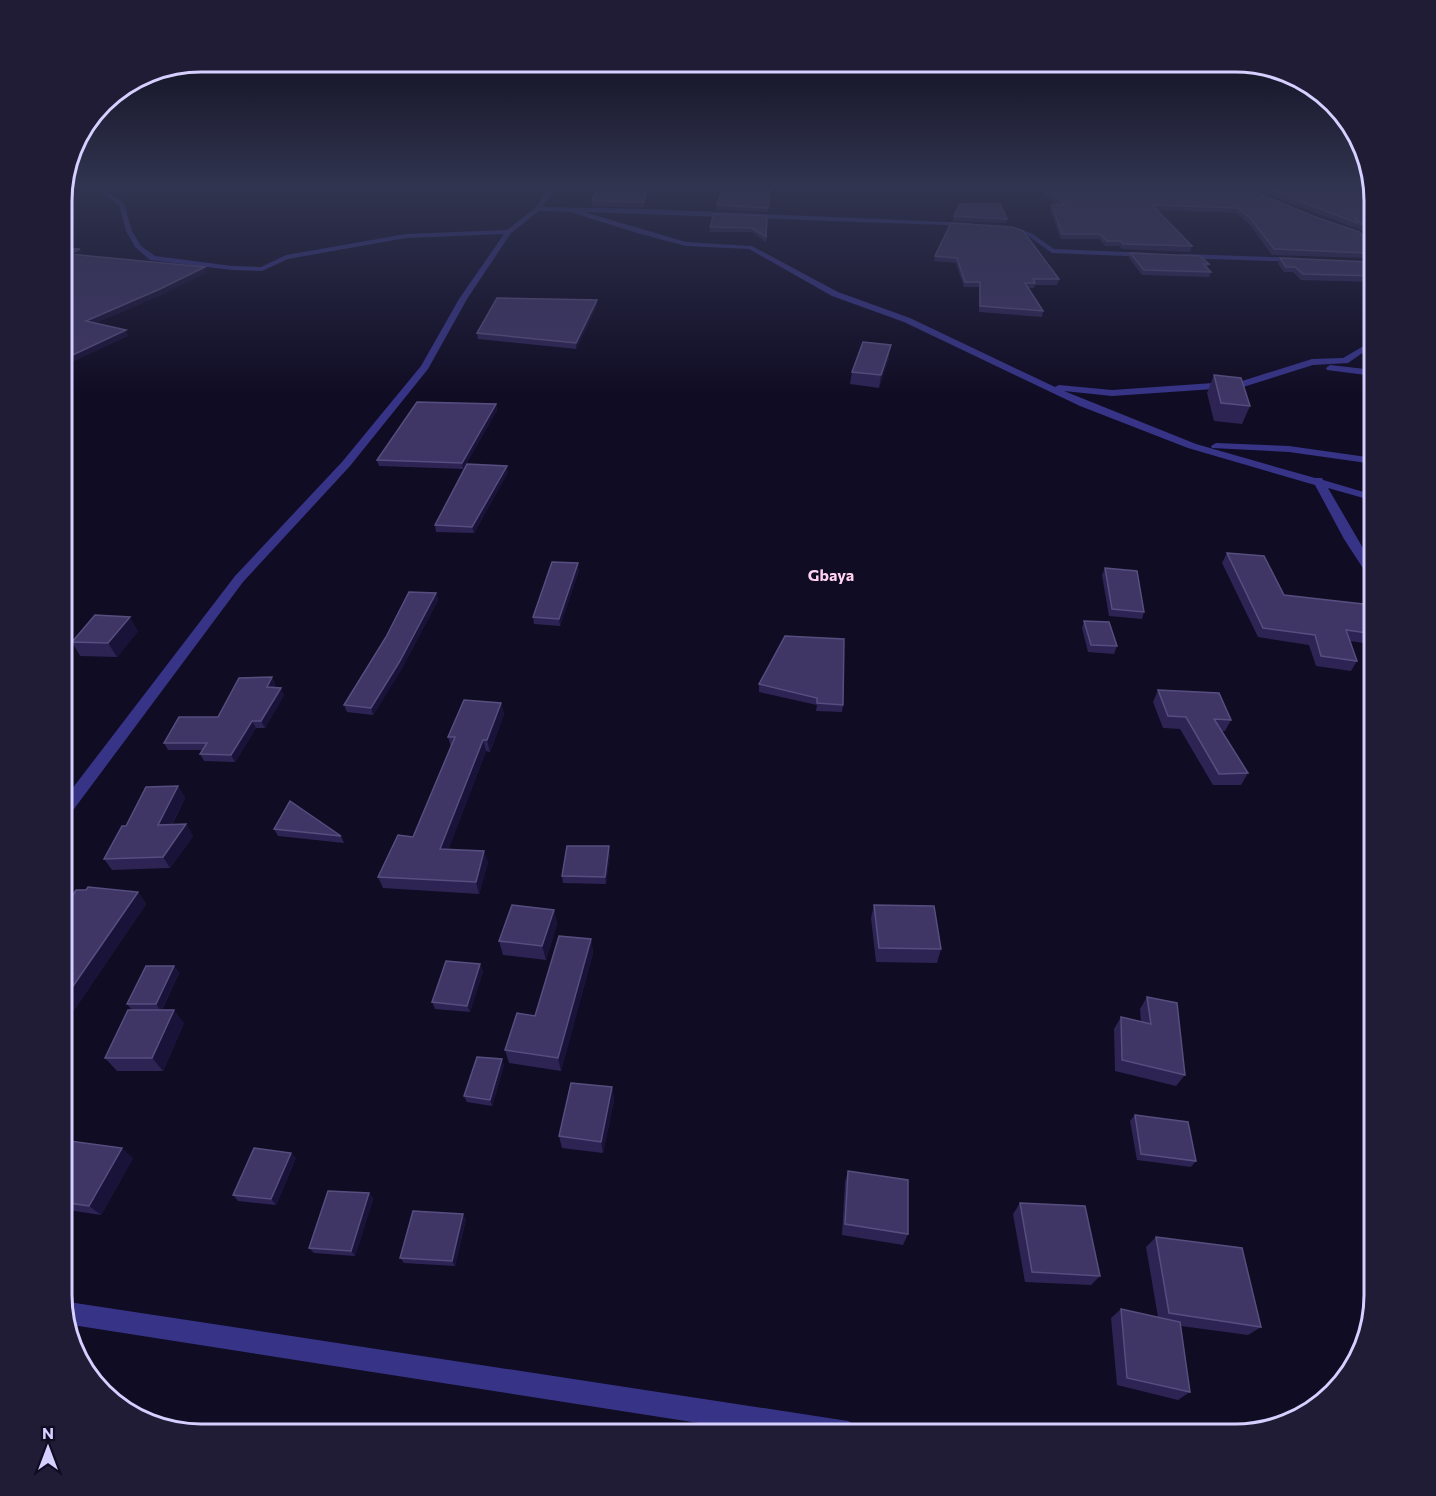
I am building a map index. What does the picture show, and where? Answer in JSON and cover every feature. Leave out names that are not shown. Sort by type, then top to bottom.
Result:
[{"type":"street","points":[[150,256],[232,268],[262,269],[293,256]]},
{"type":"street","points":[[72,800],[239,579],[346,464],[425,367],[463,299],[493,256]]},
{"type":"street","points":[[766,256],[835,294],[907,320],[1083,404],[1192,446],[1364,495]]},
{"type":"street","points":[[1193,256],[1303,260]]},
{"type":"street","points":[[1053,388],[1112,393],[1243,384],[1312,362],[1345,361],[1364,349]]},
{"type":"street","points":[[1312,362],[1329,368],[1364,372]]},
{"type":"street","points":[[1192,446],[1289,449],[1364,460]]},
{"type":"street","points":[[1318,480],[1364,561]]},
{"type":"street","points":[[73,1313],[784,1424]]},
{"type":"building","points":[[72,256],[205,267],[86,321],[126,330],[72,355]]},
{"type":"building","points":[[935,256],[1042,256],[1059,279],[1033,279],[1035,283],[1025,283],[1043,311],[980,306],[980,282],[965,282],[957,258]]},
{"type":"building","points":[[1132,256],[1200,256],[1209,264],[1203,264],[1211,272],[1144,270]]},
{"type":"building","points":[[1280,258],[1364,262],[1364,276],[1303,274],[1295,267],[1286,267]]},
{"type":"building","points":[[497,298],[597,300],[576,343],[477,333]]},
{"type":"building","points":[[863,342],[891,345],[881,375],[852,372]]},
{"type":"building","points":[[1214,375],[1241,378],[1250,406],[1221,403]]},
{"type":"building","points":[[417,402],[496,404],[462,463],[377,460]]},
{"type":"building","points":[[467,464],[507,466],[472,527],[435,525]]},
{"type":"building","points":[[1227,553],[1264,556],[1284,595],[1363,604],[1364,606],[1364,633],[1346,630],[1357,661],[1321,656],[1315,635],[1263,628]]},
{"type":"building","points":[[552,562],[578,563],[559,619],[533,617]]},
{"type":"building","points":[[1105,568],[1137,571],[1144,612],[1112,609]]},
{"type":"building","points":[[409,592],[436,593],[400,661],[371,708],[344,705],[386,637]]},
{"type":"building","points":[[95,615],[130,617],[108,643],[72,642]]},
{"type":"building","points":[[1084,621],[1109,622],[1117,646],[1091,645]]},
{"type":"building","points":[[785,636],[844,639],[843,705],[817,703],[817,698],[759,684]]},
{"type":"building","points":[[272,677],[267,687],[281,688],[261,721],[252,721],[231,755],[200,754],[207,743],[164,743],[179,717],[218,717],[239,678]]},
{"type":"building","points":[[1158,690],[1219,693],[1231,720],[1214,719],[1248,773],[1219,774],[1186,717],[1168,716]]},
{"type":"building","points":[[464,700],[501,703],[487,740],[483,740],[440,849],[484,851],[476,882],[378,877],[398,835],[413,837],[455,737],[448,737]]},
{"type":"building","points":[[178,786],[158,825],[186,824],[163,857],[104,859],[122,826],[126,826],[146,787]]},
{"type":"building","points":[[290,801],[341,836],[274,829]]},
{"type":"building","points":[[567,846],[609,846],[605,877],[562,876]]},
{"type":"building","points":[[88,887],[138,892],[72,988],[72,896],[76,890],[86,890]]},
{"type":"building","points":[[512,905],[554,910],[542,946],[499,941]]},
{"type":"building","points":[[874,905],[934,906],[941,949],[879,948]]},
{"type":"building","points":[[559,936],[591,939],[558,1058],[505,1050],[517,1013],[535,1016]]},
{"type":"building","points":[[446,961],[480,964],[467,1006],[432,1002]]},
{"type":"building","points":[[146,966],[174,966],[156,1004],[127,1004]]},
{"type":"building","points":[[1147,997],[1177,1003],[1185,1075],[1122,1060],[1121,1017],[1151,1024]]},
{"type":"building","points":[[128,1010],[174,1010],[152,1058],[105,1058]]},
{"type":"building","points":[[477,1057],[502,1059],[490,1100],[464,1096]]},
{"type":"building","points":[[571,1083],[612,1087],[601,1142],[559,1136]]},
{"type":"building","points":[[1135,1115],[1188,1122],[1196,1161],[1141,1154]]},
{"type":"building","points":[[72,1141],[122,1148],[89,1206],[72,1203]]},
{"type":"building","points":[[254,1148],[291,1153],[271,1199],[233,1195]]},
{"type":"building","points":[[848,1171],[908,1180],[908,1234],[845,1224]]},
{"type":"building","points":[[328,1191],[369,1193],[351,1251],[309,1248]]},
{"type":"building","points":[[1020,1203],[1085,1206],[1100,1276],[1032,1272]]},
{"type":"building","points":[[413,1211],[463,1214],[452,1261],[400,1258]]},
{"type":"building","points":[[1156,1237],[1242,1248],[1261,1327],[1169,1313]]},
{"type":"building","points":[[1121,1309],[1180,1322],[1190,1392],[1127,1378]]},
{"type":"district","name":"Gbaya","points":[[831,575]]}]
